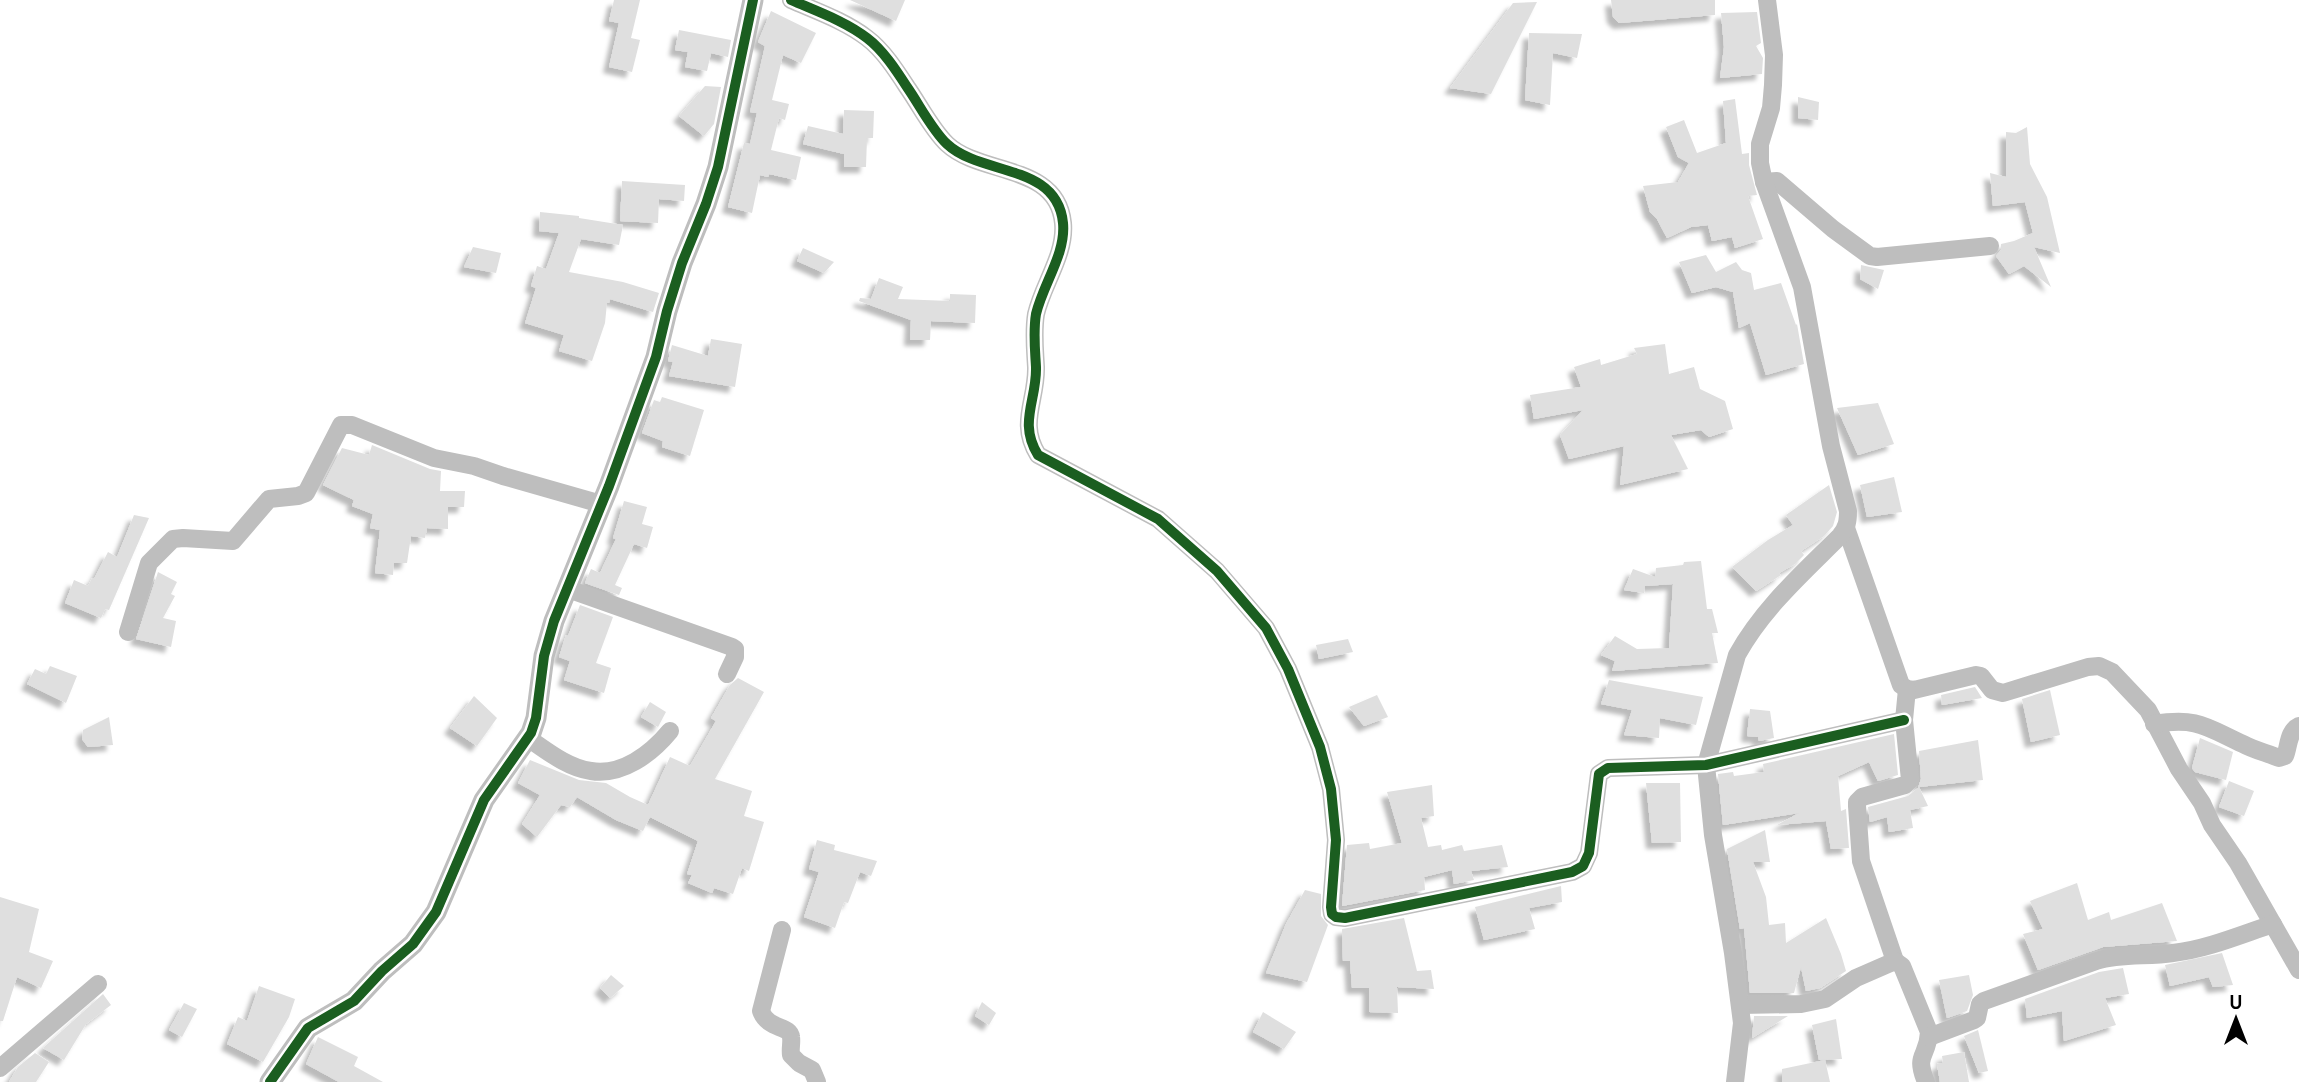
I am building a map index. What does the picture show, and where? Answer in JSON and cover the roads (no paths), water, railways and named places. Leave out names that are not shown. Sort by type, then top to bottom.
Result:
[{"type":"street","points":[[270,1082],[308,1027],[354,1001],[382,971],[413,944],[436,912],[484,800],[528,738],[536,718],[544,656],[554,621],[656,357],[682,263],[718,167],[753,0]]},
{"type":"street","points":[[791,0],[831,17],[868,38],[893,66],[947,144],[964,155],[1040,183],[1055,198],[1063,222],[1062,244],[1036,315],[1033,340],[1036,380],[1029,425],[1030,442],[1038,455],[1158,519],[1217,571],[1266,628],[1293,680],[1320,747],[1331,789],[1336,839],[1332,914],[1336,917],[1345,918],[1572,872],[1583,866],[1589,853],[1598,774],[1608,768],[1706,765],[1904,720]]},
{"type":"street","points":[[1767,0],[1774,55],[1771,108],[1760,144],[1760,163],[1764,182],[1802,287],[1828,433],[1848,511],[1846,528],[1901,685],[1907,690],[1914,690],[1976,675],[1981,676],[1992,690],[2003,693],[2088,667],[2099,667],[2112,672],[2148,710],[2179,769],[2238,863],[2299,971]]},
{"type":"street","points":[[1764,182],[1777,181],[1833,229],[1870,256],[1990,246]]},
{"type":"street","points":[[128,632],[149,563],[173,539],[233,541],[269,499],[306,494],[341,425],[352,425],[435,458],[474,466],[601,504]]},
{"type":"street","points":[[1735,1082],[1741,1036],[1740,1004],[1715,849],[1706,765],[1737,655],[1745,641],[1767,611],[1846,528]]},
{"type":"street","points":[[568,589],[732,647],[736,653],[727,674]]},
{"type":"street","points":[[1907,690],[1904,720],[1910,775],[1908,783],[1862,797],[1857,806],[1861,861],[1895,961],[1902,966],[1928,1028],[1929,1037],[1920,1063],[1926,1082]]},
{"type":"street","points":[[2154,724],[2195,722],[2279,758],[2285,756],[2291,733],[2299,726]]},
{"type":"street","points":[[528,738],[559,759],[590,771],[607,771],[644,757],[659,745],[670,731]]},
{"type":"street","points":[[1929,1037],[1976,1019],[1979,1006],[1984,1001],[2096,961],[2112,957],[2160,955],[2190,950],[2273,924]]},
{"type":"street","points":[[782,930],[761,1011],[768,1022],[789,1032],[791,1055],[812,1070],[817,1082]]},
{"type":"street","points":[[1740,1004],[1801,1004],[1825,999],[1856,978],[1895,961]]},
{"type":"street","points":[[0,1068],[98,984]]}]
